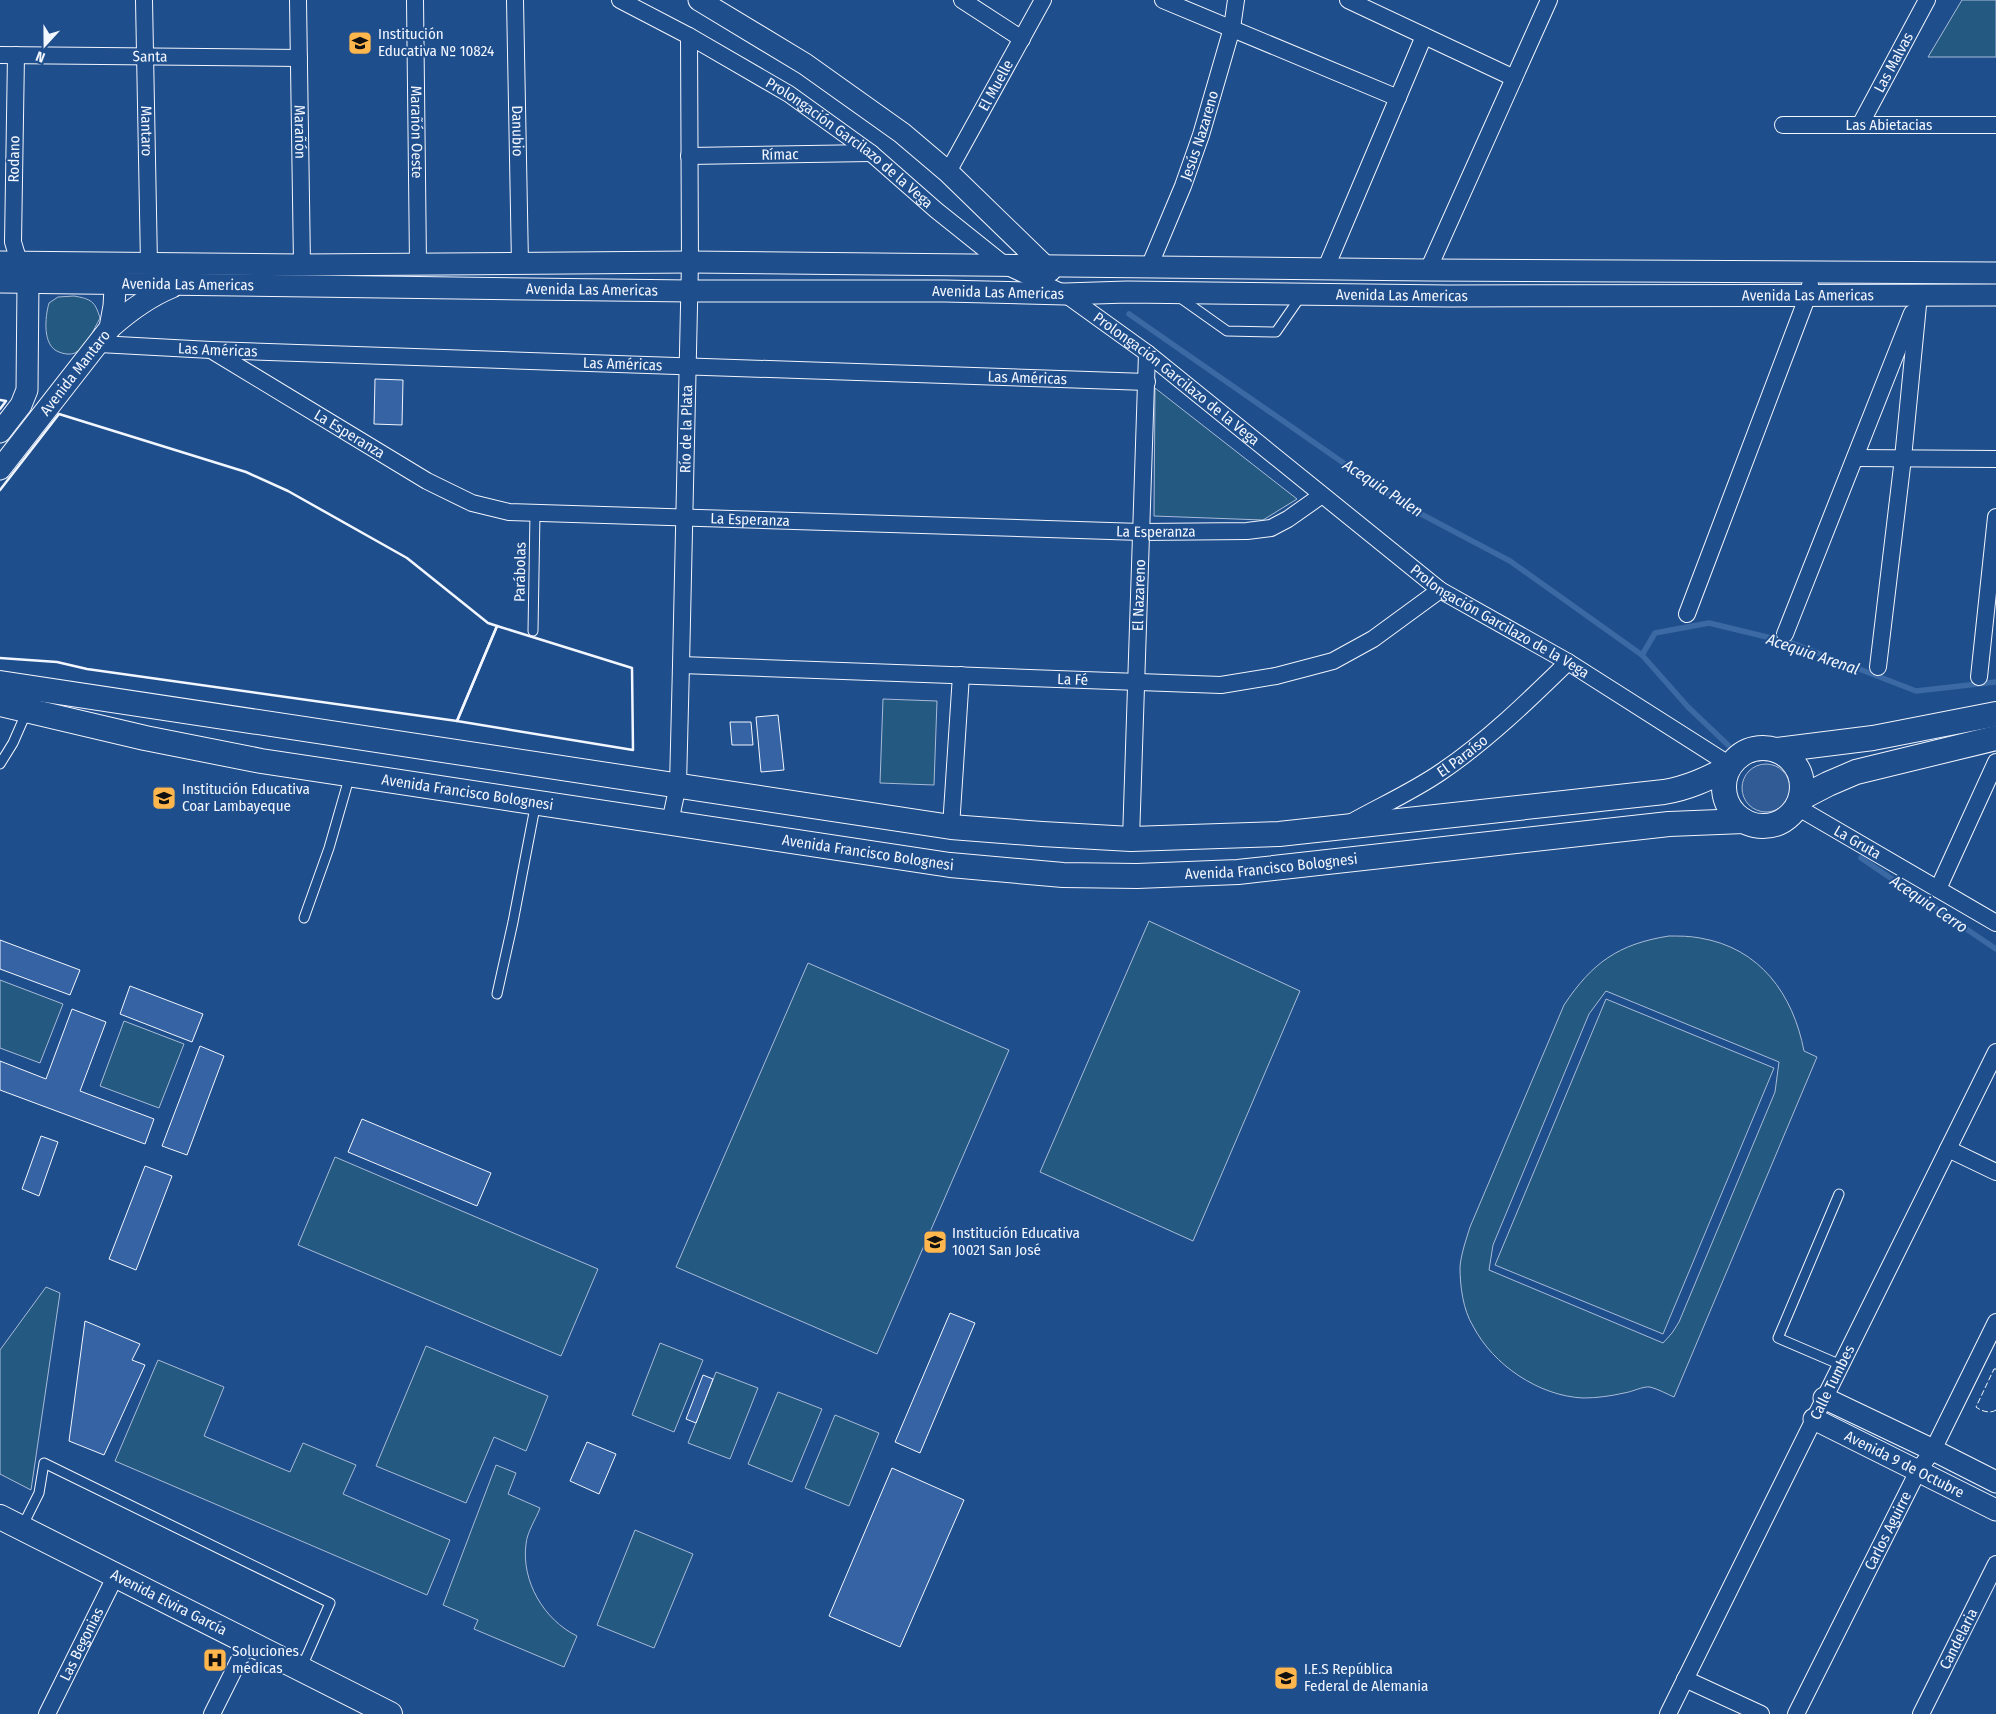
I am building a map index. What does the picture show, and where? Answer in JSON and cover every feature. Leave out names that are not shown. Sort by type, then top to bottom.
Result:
[{"type":"main road","name":"Avenida Francisco Bolognesi","points":[[0,683],[951,827],[1131,839],[1279,834],[1664,792],[1698,783],[1729,767]]},
{"type":"main road","name":"Avenida Francisco Bolognesi","points":[[0,704],[145,738],[261,761],[950,865],[1063,875],[1137,876],[1238,872],[1669,824],[1744,821]]},
{"type":"main road","points":[[1996,714],[1873,738],[1777,750],[1764,748],[1751,750],[1739,756],[1729,767],[1724,780],[1724,792],[1727,804],[1734,814],[1744,821],[1768,826],[1790,816],[1799,803],[1828,784],[1856,772],[1996,738]]},
{"type":"main road","points":[[1777,750],[1787,756],[1798,770],[1802,787],[1799,803]]},
{"type":"main road","name":"Avenida Elvira García","points":[[0,1516],[390,1714]]},
{"type":"street","name":"Mantaro","points":[[144,0],[150,264]]},
{"type":"street","name":"Marañón","points":[[298,0],[302,265]]},
{"type":"street","name":"Marañón Oeste","points":[[415,0],[418,264]]},
{"type":"street","name":"Danubio","points":[[515,0],[520,264]]},
{"type":"street","name":"Prolongación Garcilazo de la Vega","points":[[620,0],[688,36],[789,94],[871,153],[936,210],[1006,266],[1065,294],[1147,353],[1440,590],[1568,662],[1729,767]]},
{"type":"street","points":[[699,0],[805,64],[902,133],[948,172],[1047,266],[1065,294]]},
{"type":"street","points":[[962,0],[1022,39]]},
{"type":"street","name":"El Muelle","points":[[948,172],[1044,0]]},
{"type":"street","points":[[1163,0],[1398,98]]},
{"type":"street","name":"Jesús Nazareno","points":[[1149,267],[1183,186],[1201,135],[1232,28],[1236,0]]},
{"type":"street","points":[[1348,0],[1514,78]]},
{"type":"street","points":[[1428,270],[1549,0]]},
{"type":"street","name":"Las Malvas","points":[[1860,125],[1927,0]]},
{"type":"street","name":"Río de la Plata","points":[[670,822],[678,786],[690,291],[688,36]]},
{"type":"street","points":[[1325,270],[1424,36]]},
{"type":"street","name":"Santa","points":[[8,55],[299,58]]},
{"type":"street","name":"Rodano","points":[[8,55],[13,242],[10,262]]},
{"type":"street","name":"Las Abietacias","points":[[1783,125],[1996,125]]},
{"type":"street","name":"Rímac","points":[[689,156],[871,153]]},
{"type":"street","name":"Avenida Las Americas","points":[[10,262],[116,274],[175,285],[690,291],[945,291],[1065,294],[1173,292],[1302,294],[1996,295]]},
{"type":"street","name":"Avenida Mantaro","points":[[0,432],[21,404],[27,390],[28,282],[10,262]]},
{"type":"street","name":"Avenida Las Americas","points":[[0,282],[28,282],[116,274],[150,264],[302,265],[690,262],[1325,270],[1996,273]]},
{"type":"street","points":[[1687,614],[1808,295],[1812,273]]},
{"type":"street","name":"Avenida Mantaro","points":[[0,469],[104,336],[116,274]]},
{"type":"street","points":[[104,336],[130,310],[154,294],[175,285]]},
{"type":"street","points":[[1878,667],[1904,458],[1919,295]]},
{"type":"street","points":[[1785,634],[1919,295]]},
{"type":"street","name":"Las Américas","points":[[104,336],[211,350],[1146,382]]},
{"type":"street","name":"La Esperanza","points":[[211,350],[427,481],[472,503],[508,512],[1142,532],[1247,531],[1271,528],[1288,519],[1322,495]]},
{"type":"street","name":"El Nazareno","points":[[1131,839],[1147,353]]},
{"type":"street","points":[[28,369],[31,378],[45,390],[55,391],[63,388]]},
{"type":"street","points":[[1855,458],[1996,459]]},
{"type":"street","points":[[1979,677],[1989,659],[1996,517]]},
{"type":"street","name":"La Fé","points":[[681,665],[1221,685],[1276,676],[1333,662],[1373,639],[1440,590]]},
{"type":"street","name":"El Paraíso","points":[[1342,827],[1439,773],[1475,748],[1518,711],[1568,662]]},
{"type":"street","points":[[951,827],[961,675]]},
{"type":"street","points":[[1938,890],[1996,762]]},
{"type":"street","name":"La Gruta","points":[[1799,803],[1938,890],[1996,923]]},
{"type":"street","name":"Calle Tumbes","points":[[1668,1714],[1996,1052]]},
{"type":"street","points":[[1948,1149],[1996,1172]]},
{"type":"street","name":"Carlos Aguirre","points":[[1796,1714],[1918,1471],[1933,1450],[1996,1322]]},
{"type":"street","name":"Avenida 9 de Octubre","points":[[1824,1398],[1996,1482]]},
{"type":"street","name":"Avenida 9 de Octubre","points":[[1814,1419],[1996,1510]]},
{"type":"street","name":"Candelaria","points":[[1921,1714],[1996,1564]]},
{"type":"street","name":"Las Begonias","points":[[46,1714],[116,1576]]},
{"type":"street","points":[[212,1714],[248,1642]]},
{"type":"street","points":[[1685,1679],[1761,1714]]},
{"type":"lane","points":[[1173,292],[1228,331],[1276,332],[1302,294]]},
{"type":"lane","name":"Parábolas","points":[[533,631],[535,513]]},
{"type":"lane","points":[[0,764],[13,743],[28,710]]},
{"type":"lane","points":[[304,918],[329,848],[350,774]]},
{"type":"lane","points":[[497,994],[536,802]]},
{"type":"lane","points":[[1839,1194],[1778,1338],[1841,1364]]},
{"type":"lane","points":[[22,1527],[39,1493],[44,1463],[330,1603],[301,1669]]},
{"type":"shaded area","points":[[1962,0],[1996,0],[1996,57],[1928,57]]},
{"type":"shaded area","points":[[74,296],[85,298],[94,304],[100,318],[83,346],[75,353],[65,354],[54,349],[47,338],[46,316],[49,303],[58,297]]},
{"type":"shaded area","points":[[1155,388],[1297,499],[1263,520],[1154,516]]},
{"type":"shaded area","points":[[883,699],[937,701],[934,785],[880,783]]},
{"type":"shaded area","points":[[1761,764],[1771,764],[1783,771],[1790,783],[1790,793],[1783,805],[1771,812],[1761,812],[1753,808],[1746,801],[1742,793],[1742,783],[1746,775],[1753,768]]},
{"type":"shaded area","points":[[1149,921],[1300,991],[1193,1241],[1040,1172]]},
{"type":"shaded area","points":[[1669,936],[1700,938],[1721,943],[1740,952],[1756,963],[1782,993],[1792,1011],[1804,1051],[1817,1057],[1674,1397],[1650,1387],[1599,1397],[1566,1396],[1534,1385],[1519,1376],[1492,1353],[1482,1340],[1470,1320],[1464,1305],[1460,1267],[1461,1257],[1470,1227],[1564,1005],[1585,978],[1608,958],[1635,944]],"holes":[[[1606,991],[1779,1062],[1775,1092],[1679,1322],[1663,1343],[1489,1270],[1493,1245],[1589,1014]]]},
{"type":"shaded area","points":[[808,963],[1009,1050],[877,1354],[676,1267]]},
{"type":"shaded area","points":[[0,980],[63,1004],[40,1063],[0,1048]]},
{"type":"shaded area","points":[[1606,999],[1774,1068],[1663,1334],[1495,1265]]},
{"type":"shaded area","points":[[124,1021],[184,1044],[159,1108],[100,1086]]},
{"type":"shaded area","points":[[335,1157],[598,1269],[561,1356],[298,1245]]},
{"type":"shaded area","points":[[46,1287],[60,1293],[31,1490],[0,1474],[0,1350]]},
{"type":"shaded area","points":[[660,1343],[703,1360],[674,1432],[632,1415]]},
{"type":"shaded area","points":[[426,1346],[548,1396],[526,1451],[494,1437],[466,1503],[376,1466]]},
{"type":"shaded area","points":[[158,1360],[224,1387],[204,1436],[290,1472],[303,1443],[356,1465],[343,1494],[450,1540],[427,1595],[115,1461]]},
{"type":"shaded area","points":[[716,1372],[758,1388],[730,1459],[688,1443]]},
{"type":"shaded area","points":[[778,1392],[822,1409],[792,1482],[748,1464]]},
{"type":"shaded area","points":[[835,1415],[879,1433],[849,1506],[805,1488]]},
{"type":"shaded area","points":[[496,1465],[516,1473],[508,1494],[540,1508],[527,1539],[525,1558],[527,1572],[537,1598],[545,1610],[565,1629],[577,1636],[564,1667],[474,1629],[478,1620],[443,1605]]},
{"type":"shaded area","points":[[635,1530],[693,1554],[654,1648],[597,1625]]},
{"type":"building","points":[[375,379],[403,380],[402,425],[374,424]]},
{"type":"building","points":[[778,715],[784,770],[761,772],[756,717]]},
{"type":"building","points":[[730,722],[751,722],[753,745],[732,745]]},
{"type":"building","points":[[0,940],[80,970],[70,995],[0,969]]},
{"type":"building","points":[[130,986],[203,1014],[192,1042],[120,1014]]},
{"type":"building","points":[[72,1009],[106,1022],[80,1091],[154,1119],[145,1144],[0,1090],[0,1061],[46,1079]]},
{"type":"building","points":[[200,1046],[224,1056],[187,1155],[162,1146]]},
{"type":"building","points":[[362,1119],[491,1173],[477,1206],[348,1152]]},
{"type":"building","points":[[41,1136],[58,1142],[39,1196],[22,1189]]},
{"type":"building","points":[[145,1166],[172,1176],[136,1270],[109,1259]]},
{"type":"building","points":[[950,1313],[975,1323],[920,1453],[895,1442]]},
{"type":"building","points":[[85,1321],[140,1344],[132,1360],[145,1365],[104,1455],[69,1441]]},
{"type":"building","points":[[703,1375],[713,1379],[696,1423],[686,1419]]},
{"type":"building","points":[[587,1442],[616,1454],[599,1494],[570,1481]]},
{"type":"building","points":[[892,1468],[964,1500],[900,1647],[829,1616]]},
{"type":"waterway","name":"Acequia Pulen","points":[[1129,314],[1404,505],[1510,561],[1642,655],[1688,707],[1728,745]]},
{"type":"waterway","name":"Acequia Arenal","points":[[1642,655],[1655,633],[1709,623],[1792,643],[1916,691],[1996,682]]},
{"type":"waterway","name":"Acequia Cerro","points":[[1861,858],[1996,949]]},
{"type":"fence","points":[[1996,1369],[1994,1369],[1976,1407],[1986,1412],[1996,1410]]},
{"type":"wall","points":[[0,400],[6,401],[0,409]]},
{"type":"wall","points":[[0,490],[59,414],[246,472],[288,491],[407,558],[488,623],[497,626],[457,721],[87,669],[57,662],[0,658]]},
{"type":"wall","points":[[497,626],[632,668],[633,750],[457,721],[497,626]]},
{"type":"place","name":"Institución Educativa Nº 10824","points":[[360,43]]},
{"type":"place","name":"Institución Educativa Coar Lambayeque","points":[[164,798]]},
{"type":"place","name":"Institución Educativa 10021 San José","points":[[935,1242]]},
{"type":"place","name":"Soluciones médicas","points":[[215,1660]]},
{"type":"place","name":"I.E.S República Federal de Alemania","points":[[1286,1678]]}]
